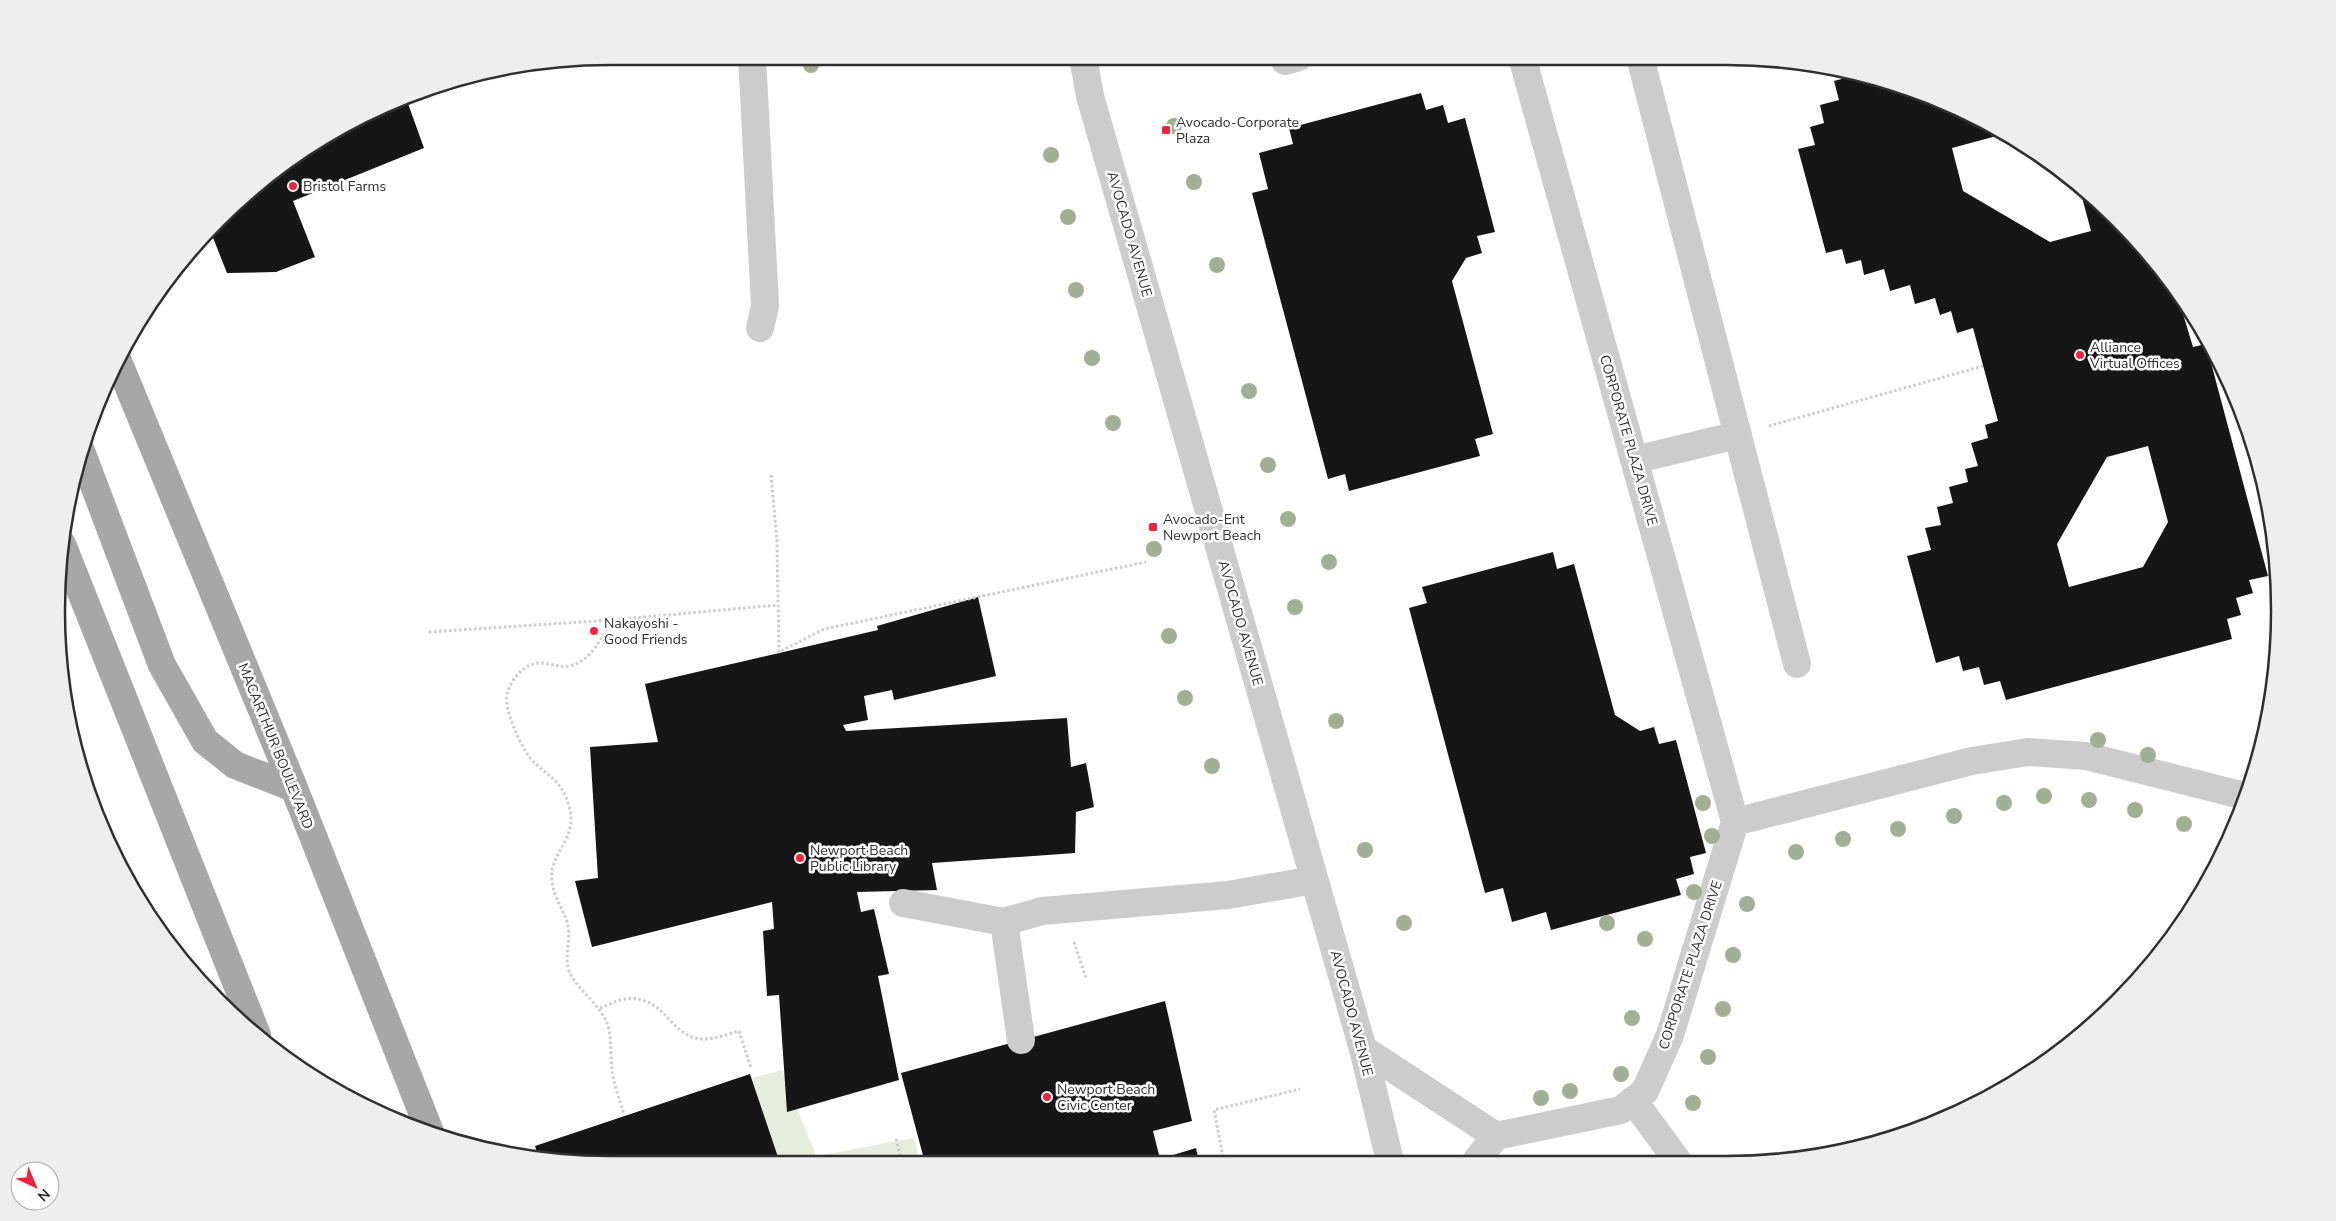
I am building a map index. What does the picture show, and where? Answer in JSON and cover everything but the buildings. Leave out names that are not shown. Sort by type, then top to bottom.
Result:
[{"type":"main road","name":"MACARTHUR BOULEVARD","points":[[121,369],[294,788],[427,1124]]},
{"type":"main road","points":[[86,463],[162,665],[205,740],[235,765],[294,788]]},
{"type":"main road","points":[[68,559],[252,1022]]},
{"type":"street","points":[[752,65],[765,306],[760,328]]},
{"type":"street","name":"AVOCADO AVENUE","points":[[1084,65],[1090,96],[1363,1049],[1389,1156]]},
{"type":"street","name":"CORPORATE PLAZA DRIVE","points":[[1496,1136],[1621,1110],[1645,1091],[1670,1034],[1735,822],[1524,65]]},
{"type":"street","points":[[1642,65],[1797,664]]},
{"type":"street","points":[[1634,460],[1738,435]]},
{"type":"street","points":[[1735,822],[1972,761],[2028,752],[2086,756],[2239,794]]},
{"type":"street","points":[[903,903],[1004,922],[1042,911],[1228,895],[1314,880]]},
{"type":"street","points":[[1004,922],[1022,1040]]},
{"type":"street","points":[[1363,1049],[1496,1136],[1480,1156]]},
{"type":"street","points":[[1633,1100],[1674,1156]]},
{"type":"path","points":[[1738,435],[1983,366]]},
{"type":"path","points":[[770,475],[777,541],[779,652],[824,629],[1146,562]]},
{"type":"path","points":[[429,632],[612,620],[778,605]]},
{"type":"path","points":[[612,620],[599,642],[587,656],[573,665],[555,666],[539,663],[527,667],[514,678],[507,693],[508,709],[521,744],[530,757],[552,776],[563,790],[570,808],[572,827],[552,867],[552,881],[555,898],[568,926],[569,971],[600,1008],[609,1032],[612,1069],[624,1115]]},
{"type":"path","points":[[1072,935],[1086,978]]},
{"type":"path","points":[[600,1008],[624,999],[645,1000],[658,1007],[681,1031],[690,1036],[712,1038],[739,1031],[751,1068]]},
{"type":"path","points":[[1223,1156],[1214,1110],[1300,1089]]},
{"type":"path","points":[[896,1139],[900,1156]]},
{"type":"green space","points":[[782,1070],[816,1156],[778,1156],[752,1078]]},
{"type":"green space","points":[[914,1138],[919,1156],[816,1156]]},
{"type":"place","name":"Avocado-Corporate Plaza","points":[[1166,130]]},
{"type":"place","name":"Bristol Farms","points":[[293,186]]},
{"type":"place","name":"Alliance Virtual Offices","points":[[2080,355]]},
{"type":"place","name":"Avocado-Ent Newport Beach","points":[[1153,527]]},
{"type":"place","name":"Nakayoshi - Good Friends","points":[[594,631]]},
{"type":"place","name":"Newport Beach Public Library","points":[[800,858]]},
{"type":"place","name":"Newport Beach Civic Center","points":[[1047,1097]]}]
